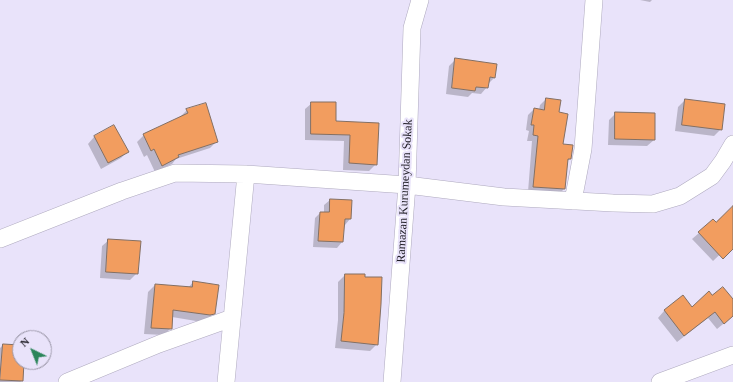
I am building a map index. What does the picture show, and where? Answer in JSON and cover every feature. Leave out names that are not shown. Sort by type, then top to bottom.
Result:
[{"type":"street","name":"Ramazan Kurumeydan Sokak","points":[[392,382],[407,185],[412,28],[420,0]]},
{"type":"street","points":[[573,201],[583,149],[594,0]]},
{"type":"street","points":[[0,239],[122,191],[175,172],[246,174],[407,185],[504,198],[653,204],[680,196],[712,176],[733,144]]},
{"type":"street","points":[[226,382],[246,174]]},
{"type":"street","points":[[67,382],[159,344],[232,318]]},
{"type":"street","points":[[660,382],[733,354]]},
{"type":"building","points":[[455,58],[497,64],[495,78],[490,77],[488,88],[476,87],[475,91],[452,88]]},
{"type":"building","points":[[546,98],[561,100],[559,112],[568,114],[563,144],[573,145],[571,159],[568,159],[565,189],[533,187],[538,136],[533,135],[534,125],[531,125],[534,108],[544,110]]},
{"type":"building","points":[[685,99],[725,104],[722,130],[682,125]]},
{"type":"building","points":[[311,102],[336,102],[336,121],[379,123],[377,165],[349,163],[350,135],[311,134]]},
{"type":"building","points":[[206,103],[218,142],[178,155],[179,157],[162,166],[154,149],[151,151],[143,134],[188,113],[186,109]]},
{"type":"building","points":[[615,112],[655,113],[655,140],[615,139]]},
{"type":"building","points":[[114,125],[129,152],[108,163],[94,136]]},
{"type":"building","points":[[330,199],[352,200],[351,219],[345,219],[343,242],[318,241],[320,212],[329,212]]},
{"type":"building","points":[[733,206],[733,249],[723,259],[698,232],[713,219],[716,222]]},
{"type":"building","points":[[108,239],[141,241],[138,274],[106,272]]},
{"type":"building","points":[[345,274],[365,274],[365,277],[382,277],[378,345],[341,341],[344,313]]},
{"type":"building","points":[[193,281],[219,285],[215,314],[210,315],[173,310],[172,329],[151,328],[155,284],[192,287]]},
{"type":"building","points":[[723,287],[733,299],[733,316],[724,324],[715,312],[684,336],[664,310],[683,295],[692,307],[709,291],[712,295]]},
{"type":"building","points":[[3,344],[12,345],[12,370],[24,370],[23,381],[0,380]]}]
